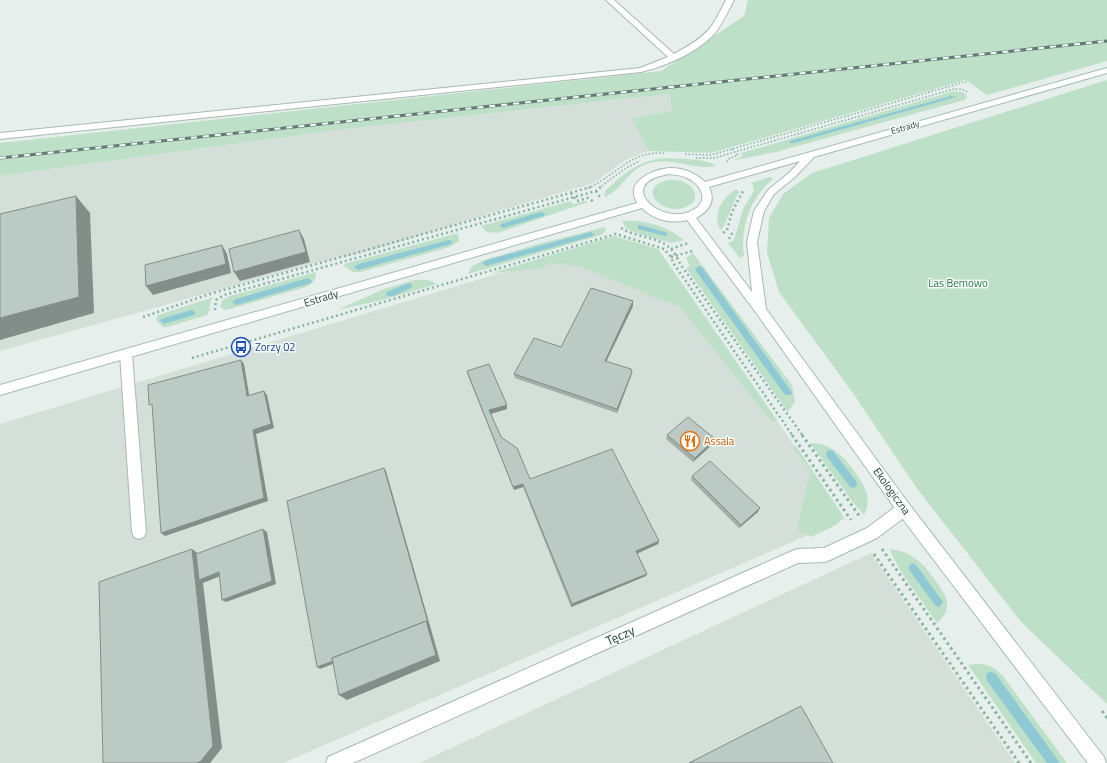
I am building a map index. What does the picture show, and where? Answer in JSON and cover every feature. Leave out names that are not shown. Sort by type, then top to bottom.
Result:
[{"type":"main road","points":[[610,0],[674,58]]},
{"type":"main road","points":[[0,136],[641,70],[674,58],[710,33],[730,0]]},
{"type":"main road","name":"Estrady","points":[[704,185],[1107,70]]},
{"type":"main road","points":[[760,310],[752,242],[759,211],[771,192],[792,174],[811,154]]},
{"type":"main road","points":[[669,171],[682,173],[695,178],[704,185],[708,193],[708,201],[704,208],[690,217],[673,218],[650,212],[642,205],[637,195],[639,186],[645,178],[656,173],[669,171]]},
{"type":"main road","name":"Estrady","points":[[0,390],[642,205]]},
{"type":"main road","name":"Ekologiczna","points":[[690,217],[760,310],[904,509],[1098,763]]},
{"type":"main road","points":[[126,354],[139,532]]},
{"type":"main road","name":"Tęczy","points":[[334,763],[797,556],[825,555],[867,535],[904,509]]},
{"type":"path","points":[[739,175],[726,161],[738,155],[732,149],[968,82]]},
{"type":"path","points":[[714,158],[954,89],[964,90],[988,103]]},
{"type":"path","points":[[219,328],[215,305],[216,300],[224,295],[596,191]]},
{"type":"path","points":[[143,317],[213,293],[572,193]]},
{"type":"path","points":[[671,257],[728,240],[734,232],[735,224]]},
{"type":"path","points":[[192,358],[616,234],[664,249],[1031,763]]},
{"type":"path","points":[[672,249],[675,256],[867,535],[1019,763]]},
{"type":"path","points":[[1102,711],[1107,718]]},
{"type":"shaded area","points":[[671,94],[672,111],[632,118],[648,151],[625,160],[594,183],[370,251],[320,262],[0,351],[0,176],[329,131]]},
{"type":"shaded area","points":[[616,238],[659,251],[845,519],[283,763],[0,763],[0,424]]},
{"type":"shaded area","points":[[871,553],[1015,763],[419,763]]},
{"type":"green space","points":[[748,0],[1107,0],[1107,61],[987,95],[966,80],[711,153],[648,151],[632,118],[672,111],[670,94],[329,131],[0,176],[0,143],[661,71],[744,16]]},
{"type":"green space","name":"Las Bemowo","points":[[1107,80],[1107,704],[1022,623],[918,490],[855,396],[779,292],[767,253],[769,218],[783,194],[812,173]]},
{"type":"green space","points":[[954,91],[966,94],[967,98],[776,152],[731,161],[743,156],[741,153]]},
{"type":"green space","points":[[665,158],[699,160],[712,163],[716,166],[699,167],[664,161],[646,164],[634,171],[616,190],[605,197],[604,194],[607,189],[633,168],[648,161]]},
{"type":"green space","points":[[770,177],[773,179],[758,195],[748,214],[744,234],[744,256],[740,258],[728,243],[734,240],[743,209],[754,191],[751,183]]},
{"type":"green space","points":[[669,180],[682,181],[694,191],[695,198],[686,207],[677,209],[668,208],[655,200],[653,194],[654,189],[659,184]]},
{"type":"green space","points":[[737,189],[739,192],[721,230],[717,218],[720,206],[727,196]]},
{"type":"green space","points":[[571,201],[573,204],[585,201],[588,202],[498,233],[487,232],[481,226]]},
{"type":"green space","points":[[622,221],[639,221],[655,224],[663,227],[684,240],[671,243],[636,233],[626,228]]},
{"type":"green space","points":[[605,227],[606,231],[601,235],[468,274],[471,267],[482,261],[538,244]]},
{"type":"green space","points":[[458,233],[459,241],[450,247],[361,272],[353,272],[344,266],[344,264]]},
{"type":"green space","points":[[614,236],[658,249],[777,420],[772,422],[680,307],[578,266],[566,266],[565,263],[545,265],[545,268],[492,273]]},
{"type":"green space","points":[[693,253],[792,385],[795,402],[788,412],[686,268],[690,266],[686,258]]},
{"type":"green space","points":[[316,272],[314,281],[306,287],[226,310],[220,306],[223,300],[230,296]]},
{"type":"green space","points":[[415,280],[429,280],[437,284],[382,300],[337,310],[384,289]]},
{"type":"green space","points":[[214,297],[211,301],[207,315],[167,327],[163,327],[156,320],[158,315]]},
{"type":"green space","points":[[810,443],[832,449],[843,457],[852,469],[863,484],[867,494],[868,504],[864,515],[852,501]]},
{"type":"green space","points":[[796,446],[842,514],[842,518],[838,524],[811,537],[797,530],[810,471],[793,447]]},
{"type":"green space","points":[[889,549],[903,552],[916,559],[929,572],[942,591],[947,602],[947,607],[943,617],[937,623],[901,572]]},
{"type":"green space","points":[[977,664],[991,667],[1003,676],[1067,763],[1036,763],[968,665]]},
{"type":"building","points":[[76,196],[79,297],[0,318],[0,214]]},
{"type":"building","points":[[299,230],[306,252],[234,272],[229,249]]},
{"type":"building","points":[[222,245],[226,264],[146,286],[145,265]]},
{"type":"building","points":[[591,288],[633,301],[605,361],[631,369],[632,372],[617,409],[514,374],[534,338],[561,347]]},
{"type":"building","points":[[241,360],[247,396],[264,391],[271,424],[253,430],[264,498],[161,533],[152,404],[149,405],[148,385]]},
{"type":"building","points":[[489,364],[507,405],[489,410],[501,437],[517,448],[530,479],[612,449],[659,541],[636,551],[647,574],[572,604],[523,484],[513,487],[467,371]]},
{"type":"building","name":"Assala","points":[[688,417],[715,439],[695,458],[667,435]]},
{"type":"building","points":[[710,461],[760,508],[741,525],[692,476]]},
{"type":"building","points":[[384,468],[429,626],[426,621],[332,658],[333,661],[317,667],[287,501]]},
{"type":"building","points":[[263,529],[272,581],[222,600],[219,572],[199,580],[196,554]]},
{"type":"building","points":[[192,549],[213,746],[201,761],[197,763],[103,763],[99,582]]},
{"type":"building","points":[[426,621],[436,655],[339,695],[332,658]]},
{"type":"building","points":[[801,706],[833,763],[689,763]]},
{"type":"waterway","points":[[792,142],[953,97]]},
{"type":"waterway","points":[[503,226],[542,214]]},
{"type":"waterway","points":[[640,227],[665,234]]},
{"type":"waterway","points":[[486,263],[591,234]]},
{"type":"waterway","points":[[358,267],[449,242]]},
{"type":"waterway","points":[[699,269],[788,393]]},
{"type":"waterway","points":[[236,302],[308,281]]},
{"type":"waterway","points":[[390,294],[408,286]]},
{"type":"waterway","points":[[164,321],[191,313]]},
{"type":"waterway","points":[[830,454],[853,484]]},
{"type":"waterway","points":[[913,568],[938,602]]},
{"type":"waterway","points":[[991,677],[1054,763]]},
{"type":"railway","points":[[0,158],[1107,41]]},
{"type":"place","name":"Zorzy 02","points":[[241,347]]},
{"type":"place","name":"Assala","points":[[690,441]]}]
